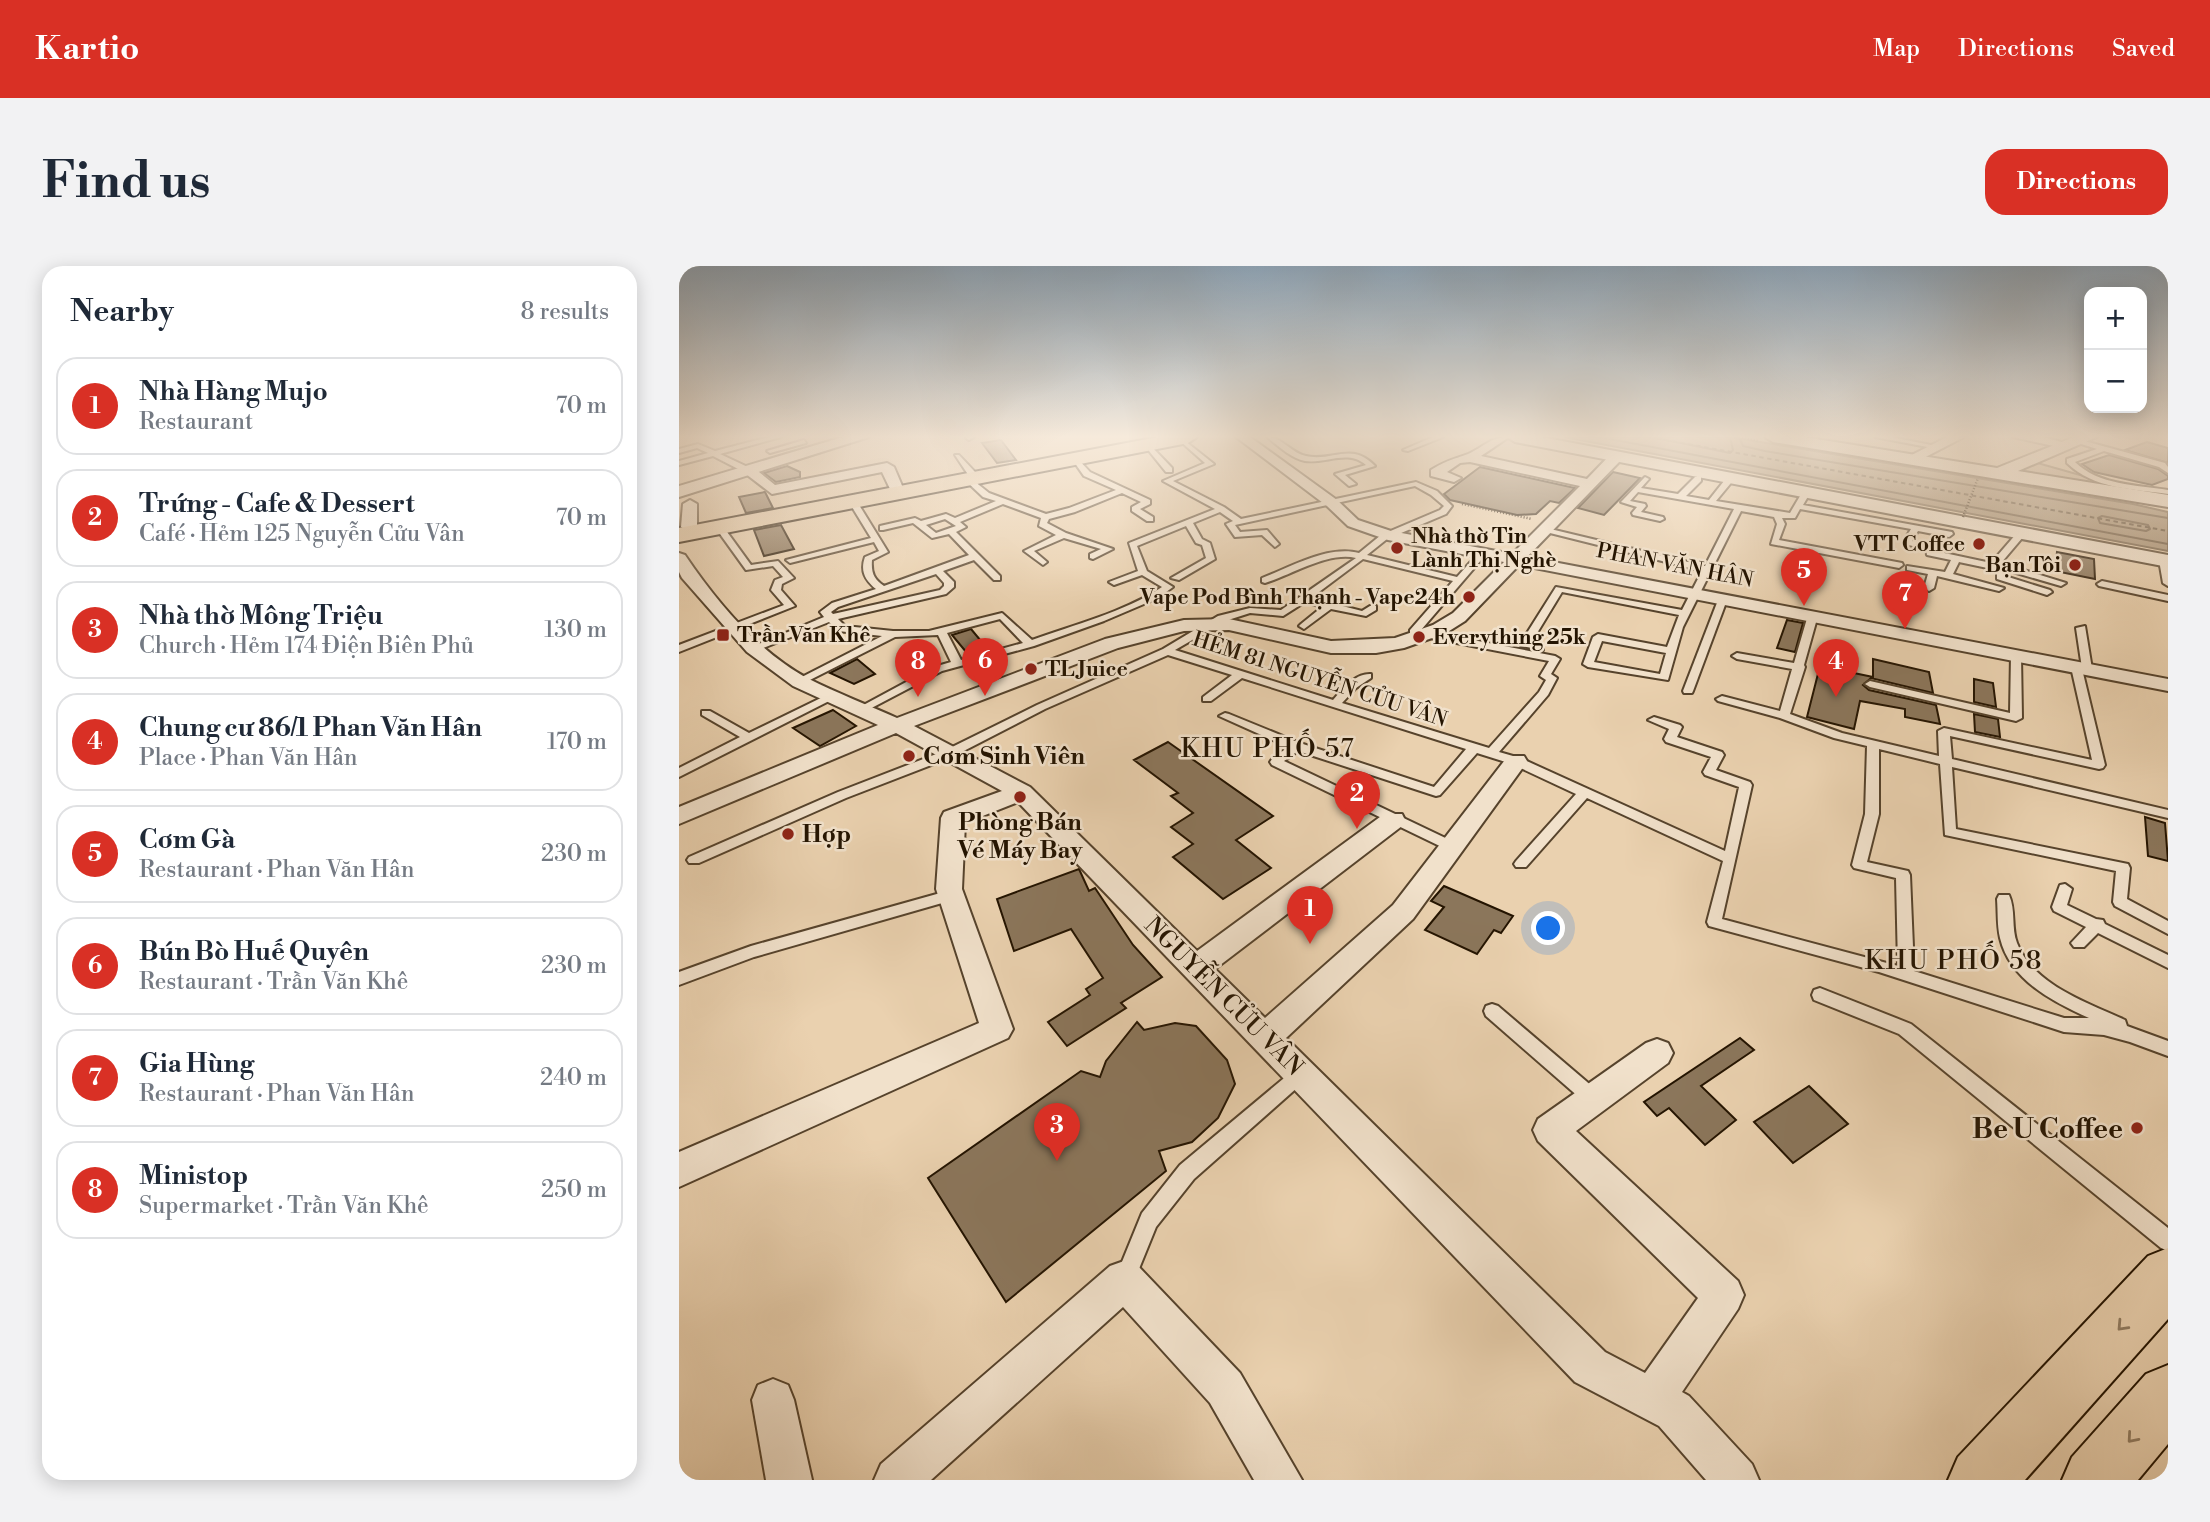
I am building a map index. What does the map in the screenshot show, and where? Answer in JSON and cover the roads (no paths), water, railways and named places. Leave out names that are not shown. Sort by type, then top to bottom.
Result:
[{"type":"main road","points":[[682,530],[867,494]]},
{"type":"main road","points":[[682,530],[719,527],[892,494]]},
{"type":"main road","points":[[1980,1480],[2168,1276]]},
{"type":"main road","points":[[2095,1480],[2168,1396]]},
{"type":"street","name":"PHAN VĂN HÂN","points":[[1319,494],[1353,523],[1388,535],[1723,597],[2168,685]]},
{"type":"street","points":[[679,816],[895,724],[1136,635],[1211,623],[1233,625],[1316,647],[1339,648],[1383,647],[1427,635],[1459,617],[1578,494]]},
{"type":"street","points":[[1782,494],[1841,507],[2019,534],[2166,561]]},
{"type":"street","points":[[2121,494],[2168,501]]},
{"type":"street","points":[[682,530],[685,498]]},
{"type":"street","name":"NGUYỄN CỬU VÂN","points":[[679,558],[691,578],[733,627],[754,648],[800,682],[895,724],[1022,793],[1590,1367],[1674,1411],[1736,1480]]},
{"type":"street","points":[[1264,1038],[1403,912],[1453,847],[1504,757]]},
{"type":"street","points":[[679,1170],[997,1029],[951,895],[953,818],[1022,793]]},
{"type":"street","points":[[1195,968],[1393,820]]},
{"type":"street","points":[[1652,1399],[1724,1295],[1550,1130],[1657,1053]]},
{"type":"street","points":[[897,1480],[1124,1280],[1225,1388],[1279,1480]]},
{"type":"street","points":[[773,1400],[789,1480]]},
{"type":"lane","points":[[985,494],[1046,517],[1112,494]]},
{"type":"lane","points":[[1130,494],[1147,502],[1135,509],[1150,519]]},
{"type":"lane","points":[[1191,494],[1240,522]]},
{"type":"lane","points":[[1275,544],[1264,532],[1238,535],[1230,524],[1373,494]]},
{"type":"lane","points":[[1167,651],[1217,618],[1260,607],[1283,612],[1357,562],[1388,535],[1443,512],[1448,506],[1432,494]]},
{"type":"lane","points":[[1632,494],[1625,502],[1642,506],[1636,513],[1660,519]]},
{"type":"lane","points":[[1666,494],[1738,509],[1792,516],[1802,500]]},
{"type":"lane","points":[[1711,503],[1718,494]]},
{"type":"lane","points":[[954,522],[1004,501]]},
{"type":"lane","points":[[853,502],[884,552],[868,559],[866,572],[869,580],[883,590]]},
{"type":"lane","points":[[1841,507],[1916,528],[1949,534]]},
{"type":"lane","points":[[1143,572],[1132,545],[1220,509]]},
{"type":"lane","points":[[1671,651],[1598,637],[1588,664],[1664,678],[1685,612],[1738,509]]},
{"type":"lane","points":[[1777,515],[1780,524],[1774,542],[1899,565]]},
{"type":"lane","points":[[883,528],[915,520],[935,537],[962,527],[946,516],[920,524]]},
{"type":"lane","points":[[1046,517],[1042,524],[1063,535],[1109,550],[1093,556]]},
{"type":"lane","points":[[862,710],[938,669],[1030,643],[1101,619],[1155,596],[1211,559],[1206,543],[1199,541],[1188,522]]},
{"type":"lane","points":[[1548,526],[1707,569]]},
{"type":"lane","points":[[679,649],[790,606],[776,590],[778,582],[789,578],[775,563],[749,568],[719,527]]},
{"type":"lane","points":[[1916,528],[1907,542],[1931,548],[1930,553],[1994,565],[2061,583]]},
{"type":"lane","points":[[951,532],[997,578]]},
{"type":"lane","points":[[1994,565],[2019,534]]},
{"type":"lane","points":[[1043,562],[1028,551],[1063,535]]},
{"type":"lane","points":[[790,560],[876,539]]},
{"type":"lane","points":[[1484,552],[1414,632],[1555,659],[1545,676],[1552,678],[1504,757]]},
{"type":"lane","points":[[1265,580],[1332,555],[1361,556],[1459,580]]},
{"type":"lane","points":[[975,556],[835,605],[824,612],[842,629],[893,634],[941,631],[1002,616],[1030,643]]},
{"type":"lane","points":[[1948,575],[1956,558]]},
{"type":"lane","points":[[2166,561],[2168,583]]},
{"type":"lane","points":[[1994,565],[2002,569],[2000,577],[2047,592]]},
{"type":"lane","points":[[1910,568],[1999,587]]},
{"type":"lane","points":[[754,648],[829,618],[943,592],[949,587],[949,582],[937,570]]},
{"type":"lane","points":[[1114,582],[1143,572],[1172,583]]},
{"type":"lane","points":[[1929,588],[1933,572]]},
{"type":"lane","points":[[1964,591],[1967,580]]},
{"type":"lane","points":[[2102,584],[2168,597]]},
{"type":"lane","points":[[1538,655],[1541,649],[1525,643],[1559,589],[1685,612]]},
{"type":"lane","points":[[1688,691],[1723,597]]},
{"type":"lane","points":[[1304,599],[1363,614],[1373,608]]},
{"type":"lane","points":[[1304,626],[1330,605]]},
{"type":"lane","points":[[1784,716],[1813,615]]},
{"type":"lane","points":[[2081,628],[2082,668],[2099,765],[1944,731],[1950,832],[2123,868],[2120,902],[2168,928]]},
{"type":"lane","points":[[941,631],[957,663]]},
{"type":"lane","points":[[800,682],[893,634]]},
{"type":"lane","name":"HẺM 81 NGUYỄN CỬU VÂN","points":[[694,860],[842,795],[949,754],[1041,707],[1167,651],[1504,757],[1730,859]]},
{"type":"lane","points":[[1870,684],[2016,718],[2016,655]]},
{"type":"lane","points":[[1737,656],[1800,667]]},
{"type":"lane","points":[[1207,699],[1240,674]]},
{"type":"lane","points":[[1335,704],[1352,686],[1355,687],[1367,676]]},
{"type":"lane","points":[[679,773],[829,696]]},
{"type":"lane","points":[[1721,699],[1784,716],[1838,736],[2168,814]]},
{"type":"lane","points":[[706,713],[750,737]]},
{"type":"lane","points":[[1225,716],[1296,746],[1436,792],[1474,748]]},
{"type":"lane","points":[[1654,720],[1676,727],[1670,738],[1718,755],[1709,772],[1746,785],[1714,922],[1906,974],[2064,1025],[2087,1023],[2145,1039]]},
{"type":"lane","points":[[1873,744],[1872,814],[1859,865],[1903,875],[1906,974]]},
{"type":"lane","points":[[1296,746],[1276,762],[1453,847]]},
{"type":"lane","points":[[1521,864],[1585,792]]},
{"type":"lane","points":[[2065,889],[2059,906],[2168,962]]},
{"type":"lane","points":[[679,979],[751,952],[951,895]]},
{"type":"lane","points":[[2004,899],[2010,943],[2028,971],[2060,996],[2168,1049]]},
{"type":"lane","points":[[2079,943],[2098,924]]},
{"type":"lane","points":[[1820,995],[1905,1029],[2168,1241]]},
{"type":"lane","points":[[1492,1011],[1594,1099]]},
{"type":"lane","points":[[1124,1280],[1149,1220],[1187,1172],[1301,1074]]},
{"type":"water","points":[[1864,494],[2071,494],[2133,504],[2168,512],[2168,551]]},
{"type":"place","name":"VTT Coffee","points":[[1979,544]]},
{"type":"place","name":"Nhà thờ Tin Lành Thị Nghè","points":[[1397,548]]},
{"type":"place","name":"Bạn Tôi","points":[[2075,565]]},
{"type":"place","name":"Vape Pod Bình Thạnh - Vape24h","points":[[1469,597]]},
{"type":"place","name":"Cơm Gà","points":[[1804,606]]},
{"type":"place","name":"Gia Hùng","points":[[1905,629]]},
{"type":"place","name":"Trần Văn Khê","points":[[723,635]]},
{"type":"place","name":"Everything 25k","points":[[1419,637]]},
{"type":"place","name":"TL Juice","points":[[1031,669]]},
{"type":"place","name":"Bún Bò Huế Quyên","points":[[985,696]]},
{"type":"place","name":"Ministop","points":[[918,697]]},
{"type":"place","name":"Chung cư 86/1 Phan Văn Hân","points":[[1836,697]]},
{"type":"place","name":"Cơm Sinh Viên","points":[[909,756]]},
{"type":"place","name":"Phòng Bán Vé Máy Bay","points":[[1020,797]]},
{"type":"place","name":"Trứng - Cafe & Dessert","points":[[1357,829]]},
{"type":"place","name":"Hợp","points":[[788,834]]},
{"type":"place","name":"Nhà Hàng Mujo","points":[[1310,944]]},
{"type":"place","name":"Be U Coffee","points":[[2137,1128]]},
{"type":"place","name":"Nhà thờ Mông Triệu","points":[[1057,1161]]},
{"type":"district","name":"KHU PHỐ 57","points":[[1268,748]]},
{"type":"district","name":"KHU PHỐ 58","points":[[1954,960]]}]
